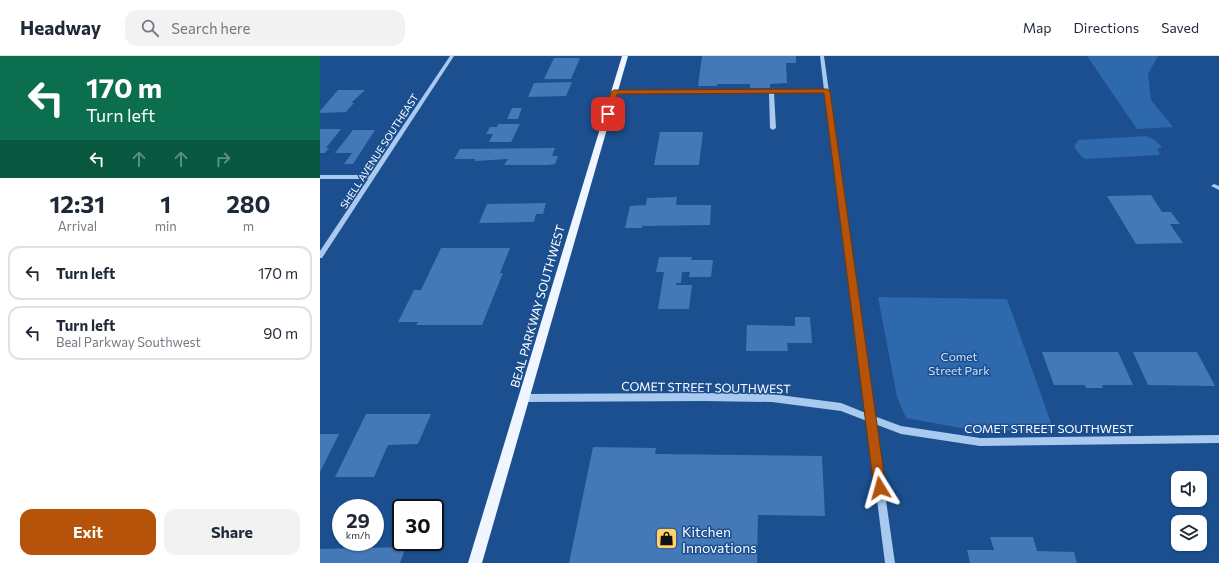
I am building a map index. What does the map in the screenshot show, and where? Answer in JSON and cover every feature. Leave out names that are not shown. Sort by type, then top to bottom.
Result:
[{"type":"main road","name":"BEAL PARKWAY SOUTHWEST","points":[[476,563],[625,56]]},
{"type":"street","name":"SHELL AVENUE SOUTHEAST","points":[[320,256],[452,56]]},
{"type":"street","points":[[822,56],[890,563]]},
{"type":"street","points":[[614,92],[827,91]]},
{"type":"street","points":[[771,92],[772,128]]},
{"type":"street","points":[[320,178],[372,177]]},
{"type":"street","name":"COMET STREET SOUTHWEST","points":[[524,398],[772,398],[841,408],[901,430],[980,442],[1219,439]]},
{"type":"green space","points":[[1087,56],[1158,56],[1148,74],[1151,100],[1173,127],[1137,129]]},
{"type":"green space","points":[[1146,136],[1155,140],[1161,146],[1161,148],[1157,148],[1160,155],[1085,159],[1074,147],[1078,140]]},
{"type":"green space","name":"Comet Street Park","points":[[878,297],[1007,299],[1054,431],[972,430],[906,418],[897,397]]},
{"type":"building","points":[[702,56],[796,56],[796,63],[786,63],[787,83],[770,84],[770,88],[750,88],[750,84],[717,84],[717,86],[698,86]]},
{"type":"building","points":[[554,58],[580,58],[571,79],[544,79]]},
{"type":"building","points":[[572,82],[566,96],[528,97],[534,83]]},
{"type":"building","points":[[338,90],[365,90],[351,103],[354,103],[346,112],[320,113],[320,111]]},
{"type":"building","points":[[512,108],[522,108],[518,119],[507,119]]},
{"type":"building","points":[[498,124],[520,124],[511,142],[489,142],[493,134],[486,134],[490,127],[497,127]]},
{"type":"building","points":[[320,129],[341,129],[326,148],[329,148],[325,153],[320,153]]},
{"type":"building","points":[[353,130],[375,130],[353,164],[344,164],[352,153],[335,153]]},
{"type":"building","points":[[660,132],[703,132],[699,165],[654,165]]},
{"type":"building","points":[[555,148],[552,156],[558,156],[555,164],[549,165],[504,165],[508,159],[475,161],[475,159],[454,159],[460,149]]},
{"type":"building","points":[[1151,195],[1162,212],[1171,212],[1180,224],[1170,224],[1183,243],[1136,244],[1107,196]]},
{"type":"building","points":[[677,197],[676,205],[711,205],[710,225],[642,226],[642,228],[625,228],[630,206],[646,205],[647,198]]},
{"type":"building","points":[[546,203],[543,214],[536,214],[534,222],[479,223],[487,204]]},
{"type":"building","points":[[441,248],[510,248],[500,273],[503,273],[482,325],[416,325],[418,322],[398,322],[414,290],[421,290]]},
{"type":"building","points":[[659,257],[692,257],[691,260],[713,260],[711,277],[689,277],[690,272],[682,272],[681,283],[676,283],[676,285],[692,285],[689,309],[658,309],[664,272],[656,272]]},
{"type":"building","points":[[795,317],[810,317],[812,343],[787,343],[788,351],[746,351],[747,325],[795,326]]},
{"type":"building","points":[[1042,352],[1118,352],[1133,385],[1102,385],[1103,388],[1086,388],[1085,385],[1054,385]]},
{"type":"building","points":[[1133,352],[1197,352],[1215,386],[1148,385]]},
{"type":"building","points":[[366,414],[431,414],[418,444],[388,445],[374,477],[335,477]]},
{"type":"building","points":[[320,434],[339,434],[320,472]]},
{"type":"building","points":[[593,447],[656,448],[655,454],[822,456],[825,516],[758,515],[757,563],[569,563]]},
{"type":"building","points":[[990,537],[1033,537],[1037,551],[1074,552],[1077,563],[970,563],[967,550],[994,550]]},
{"type":"building","points":[[392,547],[392,551],[404,551],[400,563],[320,563],[320,549],[332,549],[332,551],[384,551],[384,548]]},
{"type":"place","name":"Kitchen Innovations","points":[[666,539]]},
{"type":"route","points":[[608,114],[614,92],[827,91],[880,488]]}]
